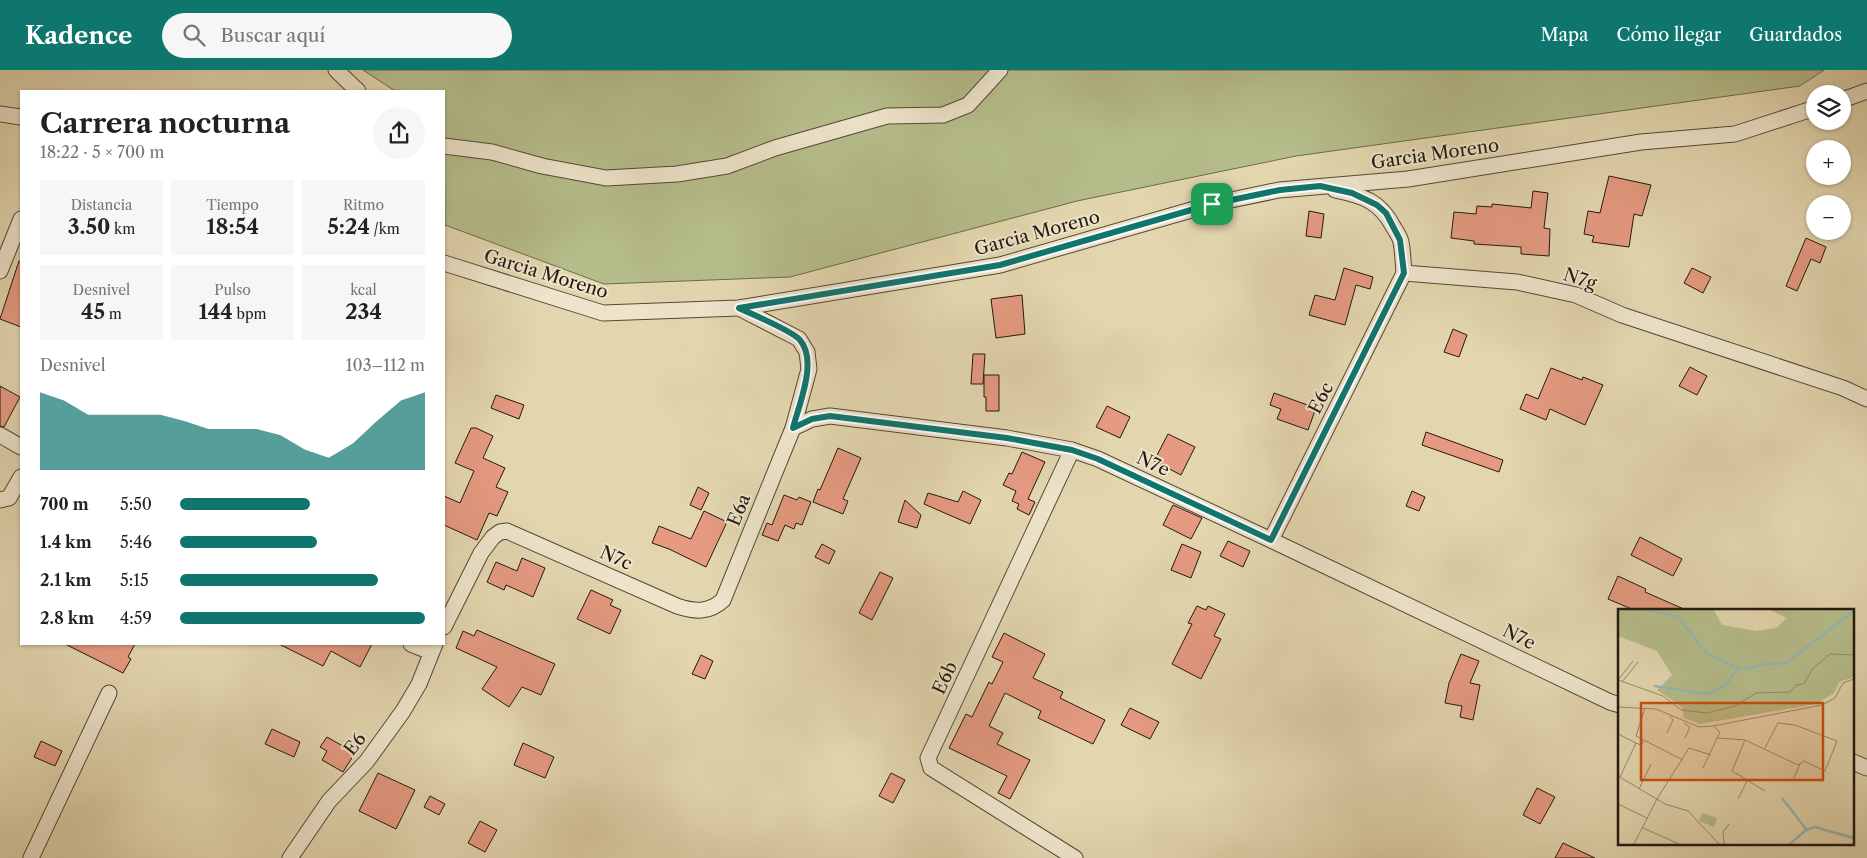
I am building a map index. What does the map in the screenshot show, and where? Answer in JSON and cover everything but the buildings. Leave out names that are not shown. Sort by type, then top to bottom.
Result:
[{"type":"street","points":[[336,70],[357,90]]},
{"type":"street","points":[[445,146],[492,152],[542,166],[606,178],[677,174],[727,166],[775,148],[887,116],[943,115],[968,106],[1000,70]]},
{"type":"street","points":[[1851,97],[1867,91]]},
{"type":"street","name":"Garcia Moreno","points":[[445,263],[602,313],[739,308],[1000,265],[1212,204],[1280,190],[1408,178],[1641,142],[1735,134],[1806,111]]},
{"type":"street","points":[[0,114],[20,117]]},
{"type":"street","points":[[1320,186],[1352,193],[1377,205],[1386,213],[1400,240],[1404,273]]},
{"type":"street","points":[[0,271],[20,221]]},
{"type":"street","name":"N7g","points":[[1404,273],[1517,282],[1576,295],[1622,316],[1843,388],[1867,399]]},
{"type":"street","name":"E6c","points":[[1271,540],[1404,273]]},
{"type":"street","points":[[739,308],[799,339],[807,352],[808,370],[793,428]]},
{"type":"street","name":"N7e","points":[[793,428],[812,419],[830,416],[1007,438],[1072,450],[1098,459],[1618,704]]},
{"type":"street","name":"E6a","points":[[718,605],[723,600],[793,428]]},
{"type":"street","points":[[0,435],[20,446]]},
{"type":"street","name":"E6b","points":[[1072,450],[928,758],[931,768],[1075,858]]},
{"type":"street","points":[[0,500],[8,498],[20,479]]},
{"type":"street","name":"N7c","points":[[445,625],[481,553],[493,537],[500,532],[507,531],[691,611],[701,611],[718,605]]},
{"type":"street","points":[[416,645],[433,648]]},
{"type":"street","name":"E6","points":[[290,858],[329,801],[367,761],[403,711],[419,684],[433,648]]},
{"type":"street","points":[[32,858],[110,693]]},
{"type":"street","points":[[1854,762],[1867,768]]},
{"type":"green space","points":[[363,70],[1824,70],[1800,86],[1296,156],[1077,201],[790,277],[604,284],[445,225],[445,90],[393,90]]},
{"type":"route","points":[[1320,186],[1352,193],[1377,205],[1386,213],[1400,240],[1404,273],[1271,540],[1098,459],[1072,450],[1007,438],[936,431],[830,416],[812,419],[793,428],[808,370],[807,352],[799,339],[739,308],[1000,265],[1212,204],[1280,190],[1320,186]]}]
